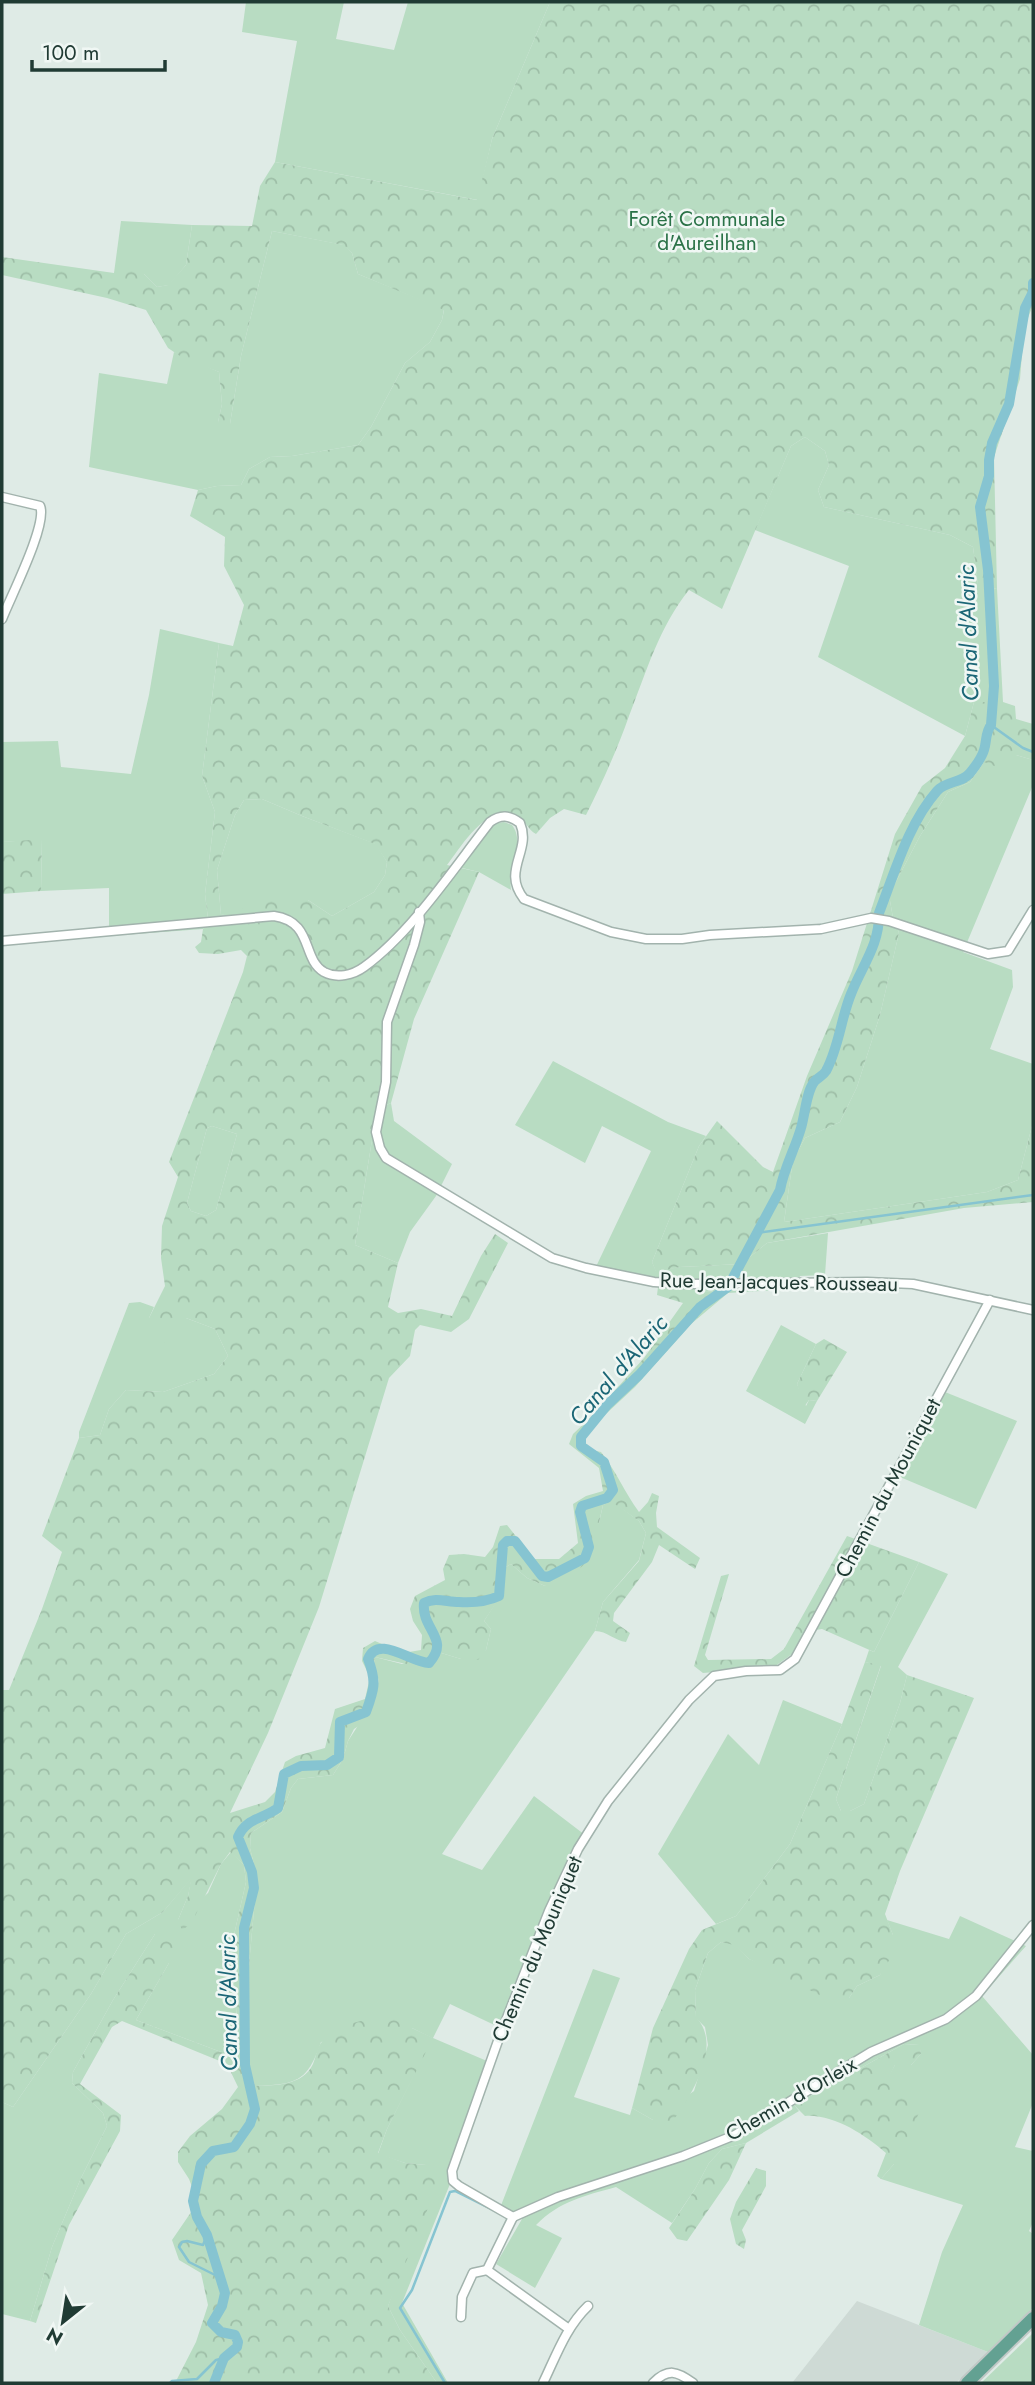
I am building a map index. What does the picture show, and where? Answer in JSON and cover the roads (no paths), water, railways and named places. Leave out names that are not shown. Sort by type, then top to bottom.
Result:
[{"type":"main road","points":[[967,2383],[1033,2318]]},
{"type":"street","points":[[2,497],[34,503],[40,506],[43,512],[38,535],[2,620]]},
{"type":"street","points":[[2,942],[274,916],[289,921],[299,930],[319,969],[334,976],[362,968],[419,912],[490,821],[505,816],[520,823],[524,832],[514,879],[517,890],[524,899],[627,936],[682,939],[821,929],[871,918],[890,921],[988,954],[998,954],[1008,951],[1033,910]]},
{"type":"street","name":"Rue Jean-Jacques Rousseau","points":[[419,912],[420,922],[414,945],[387,1022],[386,1082],[376,1132],[386,1158],[552,1258],[586,1268],[654,1282],[722,1285],[867,1282],[913,1284],[1033,1310]]},
{"type":"street","name":"Chemin du Mouniquet","points":[[513,2217],[459,2186],[453,2181],[452,2171],[503,2025],[549,1911],[578,1850],[616,1791],[689,1700],[714,1676],[780,1670],[795,1659],[990,1300]]},
{"type":"street","name":"Chemin d'Orleix","points":[[513,2217],[570,2192],[683,2156],[735,2135],[871,2052],[946,2019],[976,1996],[1033,1925]]},
{"type":"street","points":[[487,2270],[513,2217]]},
{"type":"street","points":[[461,2317],[462,2297],[473,2273],[487,2270],[569,2329]]},
{"type":"street","points":[[543,2383],[569,2329],[577,2316],[588,2306]]},
{"type":"street","points":[[653,2383],[662,2374],[672,2373],[693,2383]]},
{"type":"waterway","name":"Canal d'Alaric","points":[[214,2383],[224,2358],[237,2347],[238,2342],[235,2335],[221,2332],[212,2323],[222,2306],[225,2293],[193,2201],[201,2164],[213,2151],[234,2147],[250,2124],[255,2109],[245,2065],[244,1928],[254,1888],[252,1872],[238,1837],[250,1822],[278,1808],[284,1774],[301,1766],[327,1765],[339,1757],[340,1722],[366,1712],[371,1698],[373,1674],[368,1659],[373,1652],[387,1649],[429,1663],[437,1647],[424,1612],[424,1603],[437,1600],[475,1602],[499,1596],[503,1545],[507,1541],[515,1541],[542,1576],[548,1577],[585,1558],[589,1547],[580,1512],[582,1506],[607,1498],[613,1490],[604,1462],[581,1446],[581,1437],[607,1405],[639,1375],[700,1307],[728,1287],[780,1190],[801,1128],[809,1092],[814,1082],[825,1073],[830,1062],[855,984],[877,935],[879,913],[910,833],[937,791],[972,771],[985,747],[991,725],[994,686],[988,570],[980,507],[989,476],[992,443],[1009,404],[1025,308],[1033,292],[1033,283]]},
{"type":"waterway","points":[[991,725],[1033,752]]},
{"type":"waterway","points":[[756,1233],[1033,1195]]},
{"type":"waterway","points":[[445,2383],[400,2308],[412,2290],[450,2192],[455,2191],[499,2213]]},
{"type":"waterway","points":[[207,2235],[203,2245],[187,2241],[182,2242],[179,2247],[189,2262],[221,2278]]},
{"type":"waterway","points":[[170,2383],[197,2379],[216,2360],[224,2358]]},
{"type":"park label","name":"Forêt Communale d'Aureilhan","points":[[707,231]]}]
